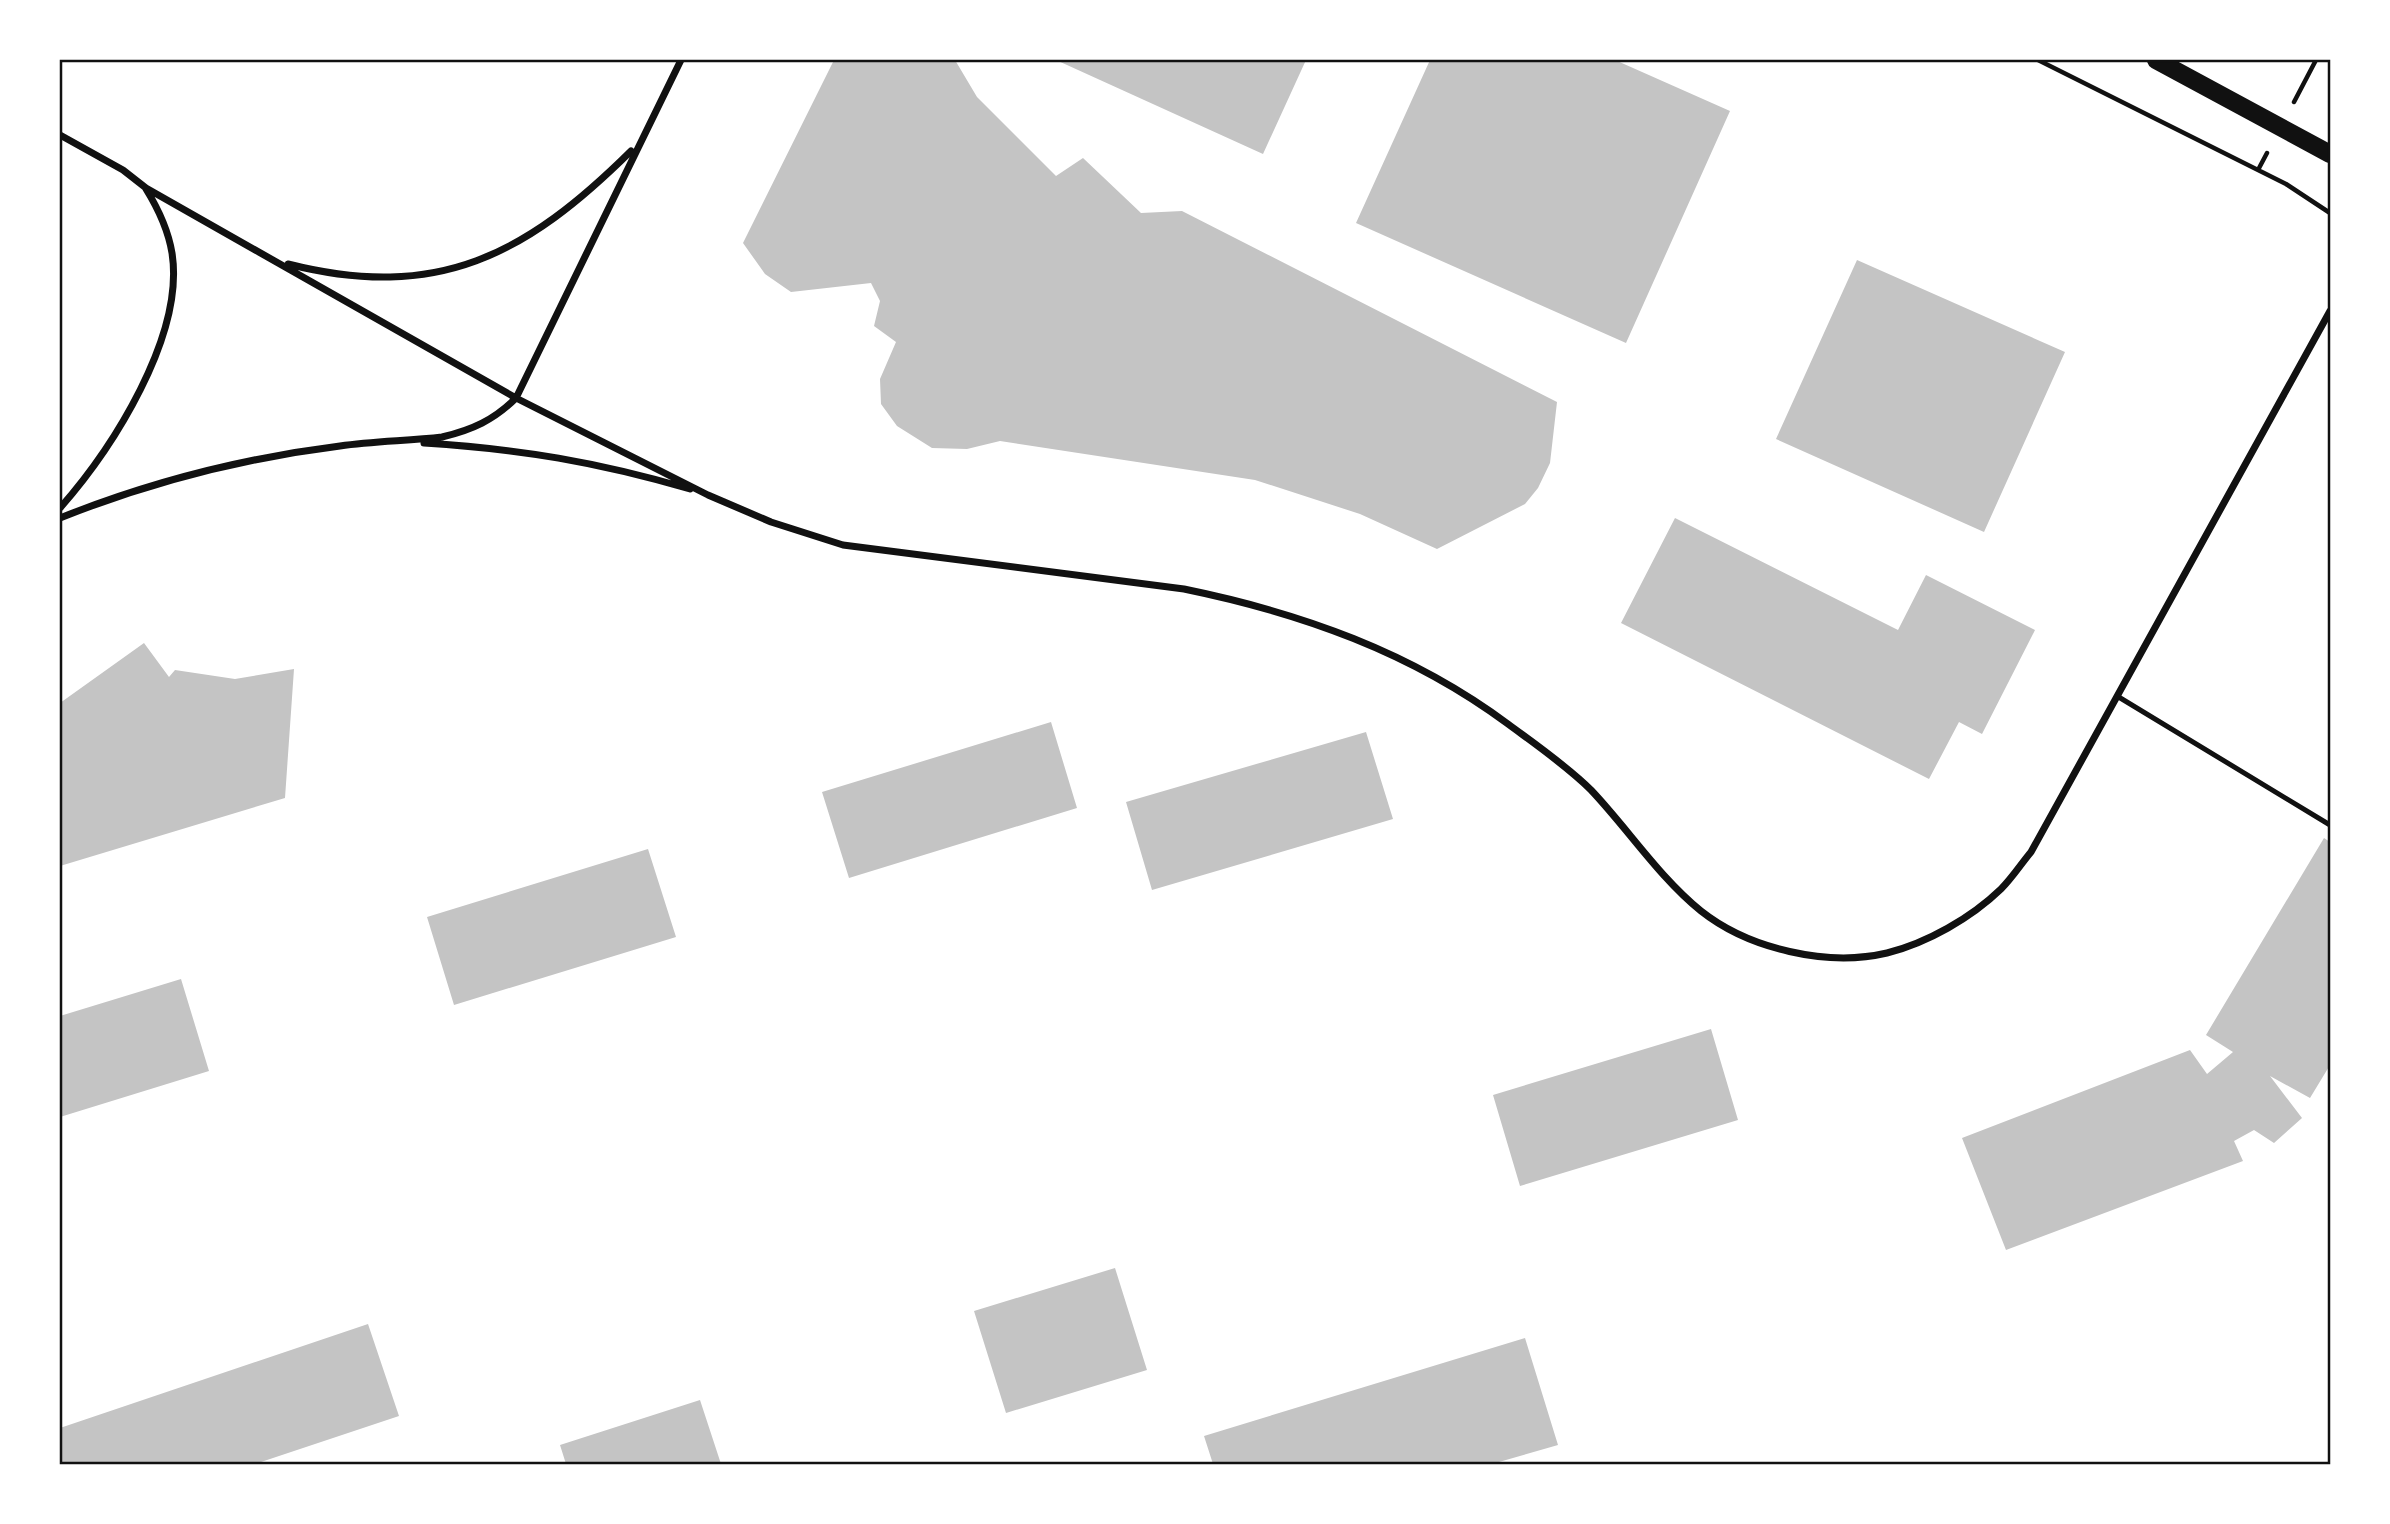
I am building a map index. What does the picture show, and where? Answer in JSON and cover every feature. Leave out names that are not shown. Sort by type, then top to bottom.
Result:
[{"type":"main road","points":[[2156,60],[2330,154]]},
{"type":"street","points":[[60,518],[118,495],[237,464],[343,445],[405,441],[466,432],[488,422],[516,398],[636,146],[681,60]]},
{"type":"street","points":[[60,135],[123,170],[146,188],[516,398],[708,495],[771,522],[843,544],[1198,592],[1319,624],[1388,651],[1456,688],[1508,724],[1589,788],[1679,890],[1702,912],[1729,929],[1765,945],[1800,953],[1840,956],[1886,953],[1926,939],[1967,916],[1993,895],[2031,852],[2330,311]]},
{"type":"street","points":[[277,261],[356,278],[431,274],[469,265],[532,234],[570,209],[636,146]]},
{"type":"street","points":[[60,508],[84,481],[130,411],[159,342],[169,302],[172,255],[161,213],[146,188]]},
{"type":"street","points":[[405,441],[507,448],[558,456],[626,471],[708,495]]},
{"type":"lane","points":[[2117,696],[2330,825]]},
{"type":"path","points":[[2038,60],[2286,184],[2330,213]]},
{"type":"building","points":[[834,60],[955,60],[977,97],[1056,176],[1083,158],[1141,213],[1182,211],[1557,402],[1550,463],[1538,488],[1525,504],[1437,549],[1360,514],[1255,480],[1000,441],[967,449],[932,448],[897,426],[881,404],[880,379],[896,342],[874,326],[880,301],[871,283],[791,292],[765,274],[743,243]]},
{"type":"building","points":[[1056,60],[1306,60],[1263,154]]},
{"type":"building","points":[[1430,60],[1615,60],[1730,111],[1626,343],[1356,223]]},
{"type":"building","points":[[1857,260],[2065,352],[1984,532],[1776,439]]},
{"type":"building","points":[[1675,518],[1898,630],[1926,575],[2035,630],[1982,734],[1959,722],[1929,779],[1621,623]]},
{"type":"building","points":[[144,643],[169,677],[175,670],[235,679],[294,669],[285,798],[60,866],[60,703]]},
{"type":"building","points":[[1051,722],[1077,808],[849,878],[822,792]]},
{"type":"building","points":[[1366,732],[1393,819],[1152,890],[1126,802]]},
{"type":"building","points":[[2324,838],[2330,842],[2330,1065],[2310,1098],[2270,1076],[2302,1118],[2274,1143],[2254,1130],[2234,1141],[2243,1161],[2006,1250],[1962,1138],[2190,1050],[2207,1074],[2233,1052],[2206,1035]]},
{"type":"building","points":[[648,849],[676,937],[454,1005],[427,917]]},
{"type":"building","points":[[181,979],[209,1071],[60,1117],[60,1016]]},
{"type":"building","points":[[1711,1029],[1738,1120],[1520,1186],[1493,1095]]},
{"type":"building","points":[[1115,1268],[1147,1370],[1006,1413],[974,1311]]},
{"type":"building","points":[[368,1324],[399,1416],[255,1464],[60,1464],[60,1428]]},
{"type":"building","points":[[1525,1338],[1558,1445],[1492,1464],[1213,1464],[1204,1436]]},
{"type":"building","points":[[700,1400],[721,1464],[566,1464],[560,1445]]}]
